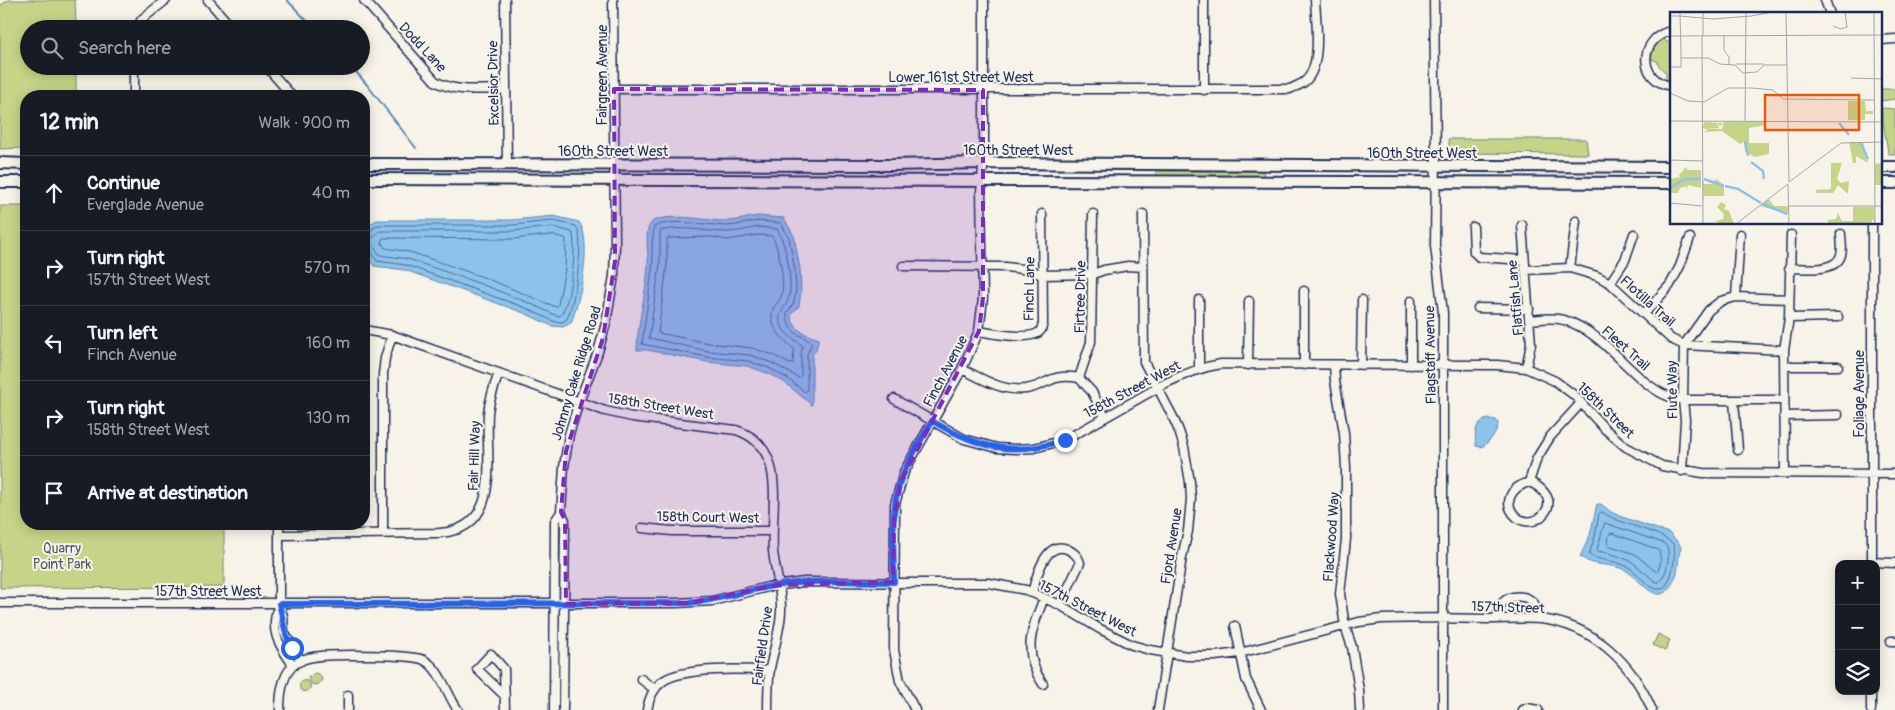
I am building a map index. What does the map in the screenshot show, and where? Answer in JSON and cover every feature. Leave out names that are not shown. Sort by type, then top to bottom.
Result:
[{"type":"main road","points":[[0,163],[20,164]]},
{"type":"main road","name":"160th Street West","points":[[370,164],[892,165],[983,163],[1670,167]]},
{"type":"main road","points":[[1882,167],[1895,168]]},
{"type":"main road","name":"160th Street West","points":[[370,180],[1670,183]]},
{"type":"main road","points":[[0,182],[20,182]]},
{"type":"main road","points":[[1882,183],[1895,183]]},
{"type":"street","points":[[141,20],[166,0]]},
{"type":"street","points":[[208,0],[225,20]]},
{"type":"street","name":"Dodd Lane","points":[[364,0],[435,81],[443,86],[453,89],[506,88]]},
{"type":"street","name":"Excelsior Drive","points":[[505,0],[507,165]]},
{"type":"street","name":"Fairgreen Avenue","points":[[614,0],[615,181]]},
{"type":"street","name":"Finch Avenue","points":[[915,710],[902,686],[895,661],[894,523],[898,490],[908,465],[962,369],[979,331],[983,298],[981,192],[983,181],[984,0]]},
{"type":"street","points":[[1204,0],[1204,90]]},
{"type":"street","name":"Lower 161st Street West","points":[[614,89],[1290,89],[1305,82],[1314,68],[1316,58],[1315,0]]},
{"type":"street","name":"Flagstaff Avenue","points":[[1434,0],[1435,246],[1442,313],[1443,365],[1443,710]]},
{"type":"street","points":[[1825,0],[1829,12]]},
{"type":"street","points":[[1670,31],[1661,34],[1651,42],[1646,54],[1646,61],[1653,77],[1661,84],[1670,86]]},
{"type":"street","points":[[1882,40],[1895,39]]},
{"type":"street","points":[[134,75],[134,90]]},
{"type":"street","points":[[274,75],[287,90]]},
{"type":"street","name":"Johnny Cake Ridge Road","points":[[563,710],[566,604],[565,520],[561,512],[566,451],[579,402],[603,338],[612,292],[615,261],[615,181]]},
{"type":"street","name":"Finch Lane","points":[[979,331],[1005,336],[1027,336],[1037,334],[1041,330],[1043,322],[1042,214]]},
{"type":"street","name":"Firtree Drive","points":[[1079,378],[1091,342],[1093,214]]},
{"type":"street","name":"Fjord Avenue","points":[[1143,214],[1144,362],[1172,415],[1184,448],[1190,490],[1188,531],[1158,710]]},
{"type":"street","points":[[1570,268],[1576,221]]},
{"type":"street","name":"Flatfish Lane","points":[[1522,225],[1531,344],[1526,368]]},
{"type":"street","name":"Foliage Avenue","points":[[1872,225],[1872,560]]},
{"type":"street","points":[[1474,227],[1474,252],[1479,257],[1524,260]]},
{"type":"street","points":[[1610,283],[1625,260],[1634,234]]},
{"type":"street","points":[[1736,297],[1740,234]]},
{"type":"street","points":[[1789,268],[1826,267],[1834,264],[1841,256],[1841,234]]},
{"type":"street","points":[[1785,472],[1784,350],[1789,318],[1791,235]]},
{"type":"street","points":[[1644,314],[1670,285],[1680,266],[1690,238]]},
{"type":"street","points":[[903,266],[1006,266],[1030,270],[1042,275],[1093,274],[1128,266],[1143,267]]},
{"type":"street","name":"Flotilla Trail","points":[[1525,270],[1570,268],[1597,276],[1610,283],[1671,339],[1684,345],[1784,350]]},
{"type":"street","points":[[1304,292],[1304,365]]},
{"type":"street","name":"Flute Way","points":[[1682,471],[1685,420],[1683,400],[1684,345],[1709,310],[1721,301],[1736,297],[1789,299]]},
{"type":"street","points":[[1199,300],[1199,369]]},
{"type":"street","points":[[1361,365],[1362,300]]},
{"type":"street","points":[[1248,301],[1248,365]]},
{"type":"street","points":[[1411,301],[1411,365]]},
{"type":"street","points":[[1478,308],[1529,310]]},
{"type":"street","points":[[1789,318],[1838,317]]},
{"type":"street","name":"Fleet Trail","points":[[1529,320],[1548,318],[1577,325],[1600,341],[1647,384],[1669,397],[1683,400],[1783,400]]},
{"type":"street","name":"158th Street West","points":[[370,331],[392,335],[579,402],[632,417],[736,430],[753,438],[766,453],[773,471],[774,559],[778,585]]},
{"type":"street","points":[[383,533],[383,374],[385,358],[392,335]]},
{"type":"street","name":"158th Street West","points":[[894,399],[964,439],[997,448],[1034,448],[1065,440],[1183,375],[1221,364],[1443,365]]},
{"type":"street","name":"Flackwood Way","points":[[1334,365],[1344,434],[1346,468],[1346,540],[1340,594],[1352,647],[1359,690],[1360,710]]},
{"type":"street","name":"158th Street","points":[[1443,365],[1498,365],[1526,368],[1555,381],[1574,395],[1626,447],[1662,466],[1682,471],[1703,473],[1871,473]]},
{"type":"street","points":[[1784,366],[1838,366]]},
{"type":"street","points":[[962,369],[990,383],[1018,389],[1027,388],[1059,376],[1079,378],[1092,392],[1105,417]]},
{"type":"street","name":"Fair Hill Way","points":[[279,535],[450,532],[467,524],[479,512],[488,490],[488,414],[491,397],[499,373]]},
{"type":"street","points":[[1734,401],[1738,450]]},
{"type":"street","points":[[1529,482],[1537,458],[1550,437],[1581,403]]},
{"type":"street","points":[[1784,416],[1838,415]]},
{"type":"street","points":[[1871,473],[1895,474]]},
{"type":"street","points":[[1529,482],[1537,485],[1548,500],[1548,507],[1544,514],[1529,522],[1516,517],[1510,505],[1511,493],[1518,486],[1529,482]]},
{"type":"street","name":"Johnny Cake Ridge Road","points":[[554,710],[555,520],[561,512]]},
{"type":"street","name":"158th Court West","points":[[642,528],[672,531],[773,531]]},
{"type":"street","points":[[279,530],[279,604],[283,616],[284,632],[301,661]]},
{"type":"street","points":[[1032,593],[1038,572],[1046,558],[1054,548],[1059,546],[1065,548],[1074,553],[1080,562],[1060,605]]},
{"type":"street","points":[[1880,563],[1895,564]]},
{"type":"street","name":"157th Street West","points":[[0,603],[566,604],[700,602],[778,585],[804,582],[989,582],[1007,585],[1032,593],[1060,605],[1116,638],[1167,654],[1187,656],[1240,653],[1381,619],[1443,618]]},
{"type":"street","name":"Fairfield Drive","points":[[768,710],[770,671],[781,613],[778,585]]},
{"type":"street","points":[[1498,619],[1499,608],[1507,598],[1514,596],[1522,597],[1532,602],[1537,608],[1538,619]]},
{"type":"street","points":[[1043,684],[1034,669],[1030,644],[1032,628],[1044,598]]},
{"type":"street","points":[[279,604],[275,616],[276,637],[293,665]]},
{"type":"street","name":"157th Street","points":[[1443,618],[1538,619],[1554,622],[1590,635],[1613,651],[1638,680],[1652,710]]},
{"type":"street","points":[[1235,626],[1246,680],[1261,710]]},
{"type":"street","points":[[504,710],[505,696],[504,669],[491,654],[477,669],[505,696]]},
{"type":"street","points":[[280,710],[281,689],[293,665],[319,656],[418,657],[433,668],[458,710]]},
{"type":"street","points":[[647,710],[654,689],[663,680],[682,673],[739,669],[770,671]]},
{"type":"street","points":[[641,679],[654,689]]},
{"type":"street","points":[[348,695],[348,710]]},
{"type":"street","points":[[1871,695],[1871,710]]},
{"type":"street","points":[[1523,710],[1527,708],[1538,710]]},
{"type":"highlighted area","points":[[614,89],[983,90],[983,298],[979,331],[901,481],[894,523],[893,582],[778,585],[689,603],[566,604],[565,520],[561,512],[566,451],[603,338],[615,261]]},
{"type":"green space","points":[[8,0],[75,0],[76,20],[20,20],[20,75],[76,75],[76,90],[20,90],[20,148],[0,149],[0,6]]},
{"type":"green space","points":[[1663,38],[1670,42],[1670,81],[1666,80],[1666,73],[1657,61],[1651,59],[1654,46]]},
{"type":"green space","points":[[1882,89],[1895,89],[1895,99],[1882,101]]},
{"type":"green space","points":[[1882,108],[1895,109],[1895,154],[1889,154]]},
{"type":"green space","points":[[1448,139],[1586,139],[1588,154],[1457,153],[1450,149]]},
{"type":"green space","points":[[1156,171],[1263,171],[1264,177],[1156,177]]},
{"type":"green space","name":"Quarry Point Park","points":[[0,206],[20,206],[20,530],[224,530],[224,587],[0,588]]},
{"type":"green space","points":[[1658,634],[1670,640],[1665,651],[1653,645]]},
{"type":"green space","points":[[315,673],[320,675],[322,680],[319,684],[313,685],[308,678]]},
{"type":"green space","points":[[305,680],[311,686],[305,692],[299,686]]},
{"type":"water","points":[[554,216],[579,222],[585,243],[584,271],[571,323],[563,327],[552,326],[524,313],[405,270],[374,266],[370,260],[370,224],[377,220],[512,220]]},
{"type":"water","points":[[758,216],[784,218],[794,236],[800,269],[801,290],[799,306],[791,315],[792,320],[797,328],[819,339],[812,355],[812,405],[784,382],[767,373],[747,366],[707,362],[647,350],[637,350],[647,274],[647,233],[651,223],[655,220],[672,217],[728,221]]},
{"type":"water","points":[[1490,419],[1496,420],[1498,423],[1495,433],[1482,447],[1476,446],[1475,436],[1478,425]]},
{"type":"water","points":[[1597,504],[1601,504],[1611,512],[1622,517],[1669,533],[1679,543],[1681,548],[1677,574],[1669,588],[1663,593],[1657,594],[1651,591],[1625,570],[1592,563],[1580,557],[1590,535]]},
{"type":"waterway","points":[[287,0],[306,20]]},
{"type":"waterway","points":[[359,75],[416,148]]},
{"type":"route","points":[[292,648],[284,632],[283,616],[279,604],[688,603],[724,598],[778,585],[804,582],[894,582],[895,504],[900,481],[911,457],[932,421],[964,439],[997,448],[1034,448],[1065,440]]}]
